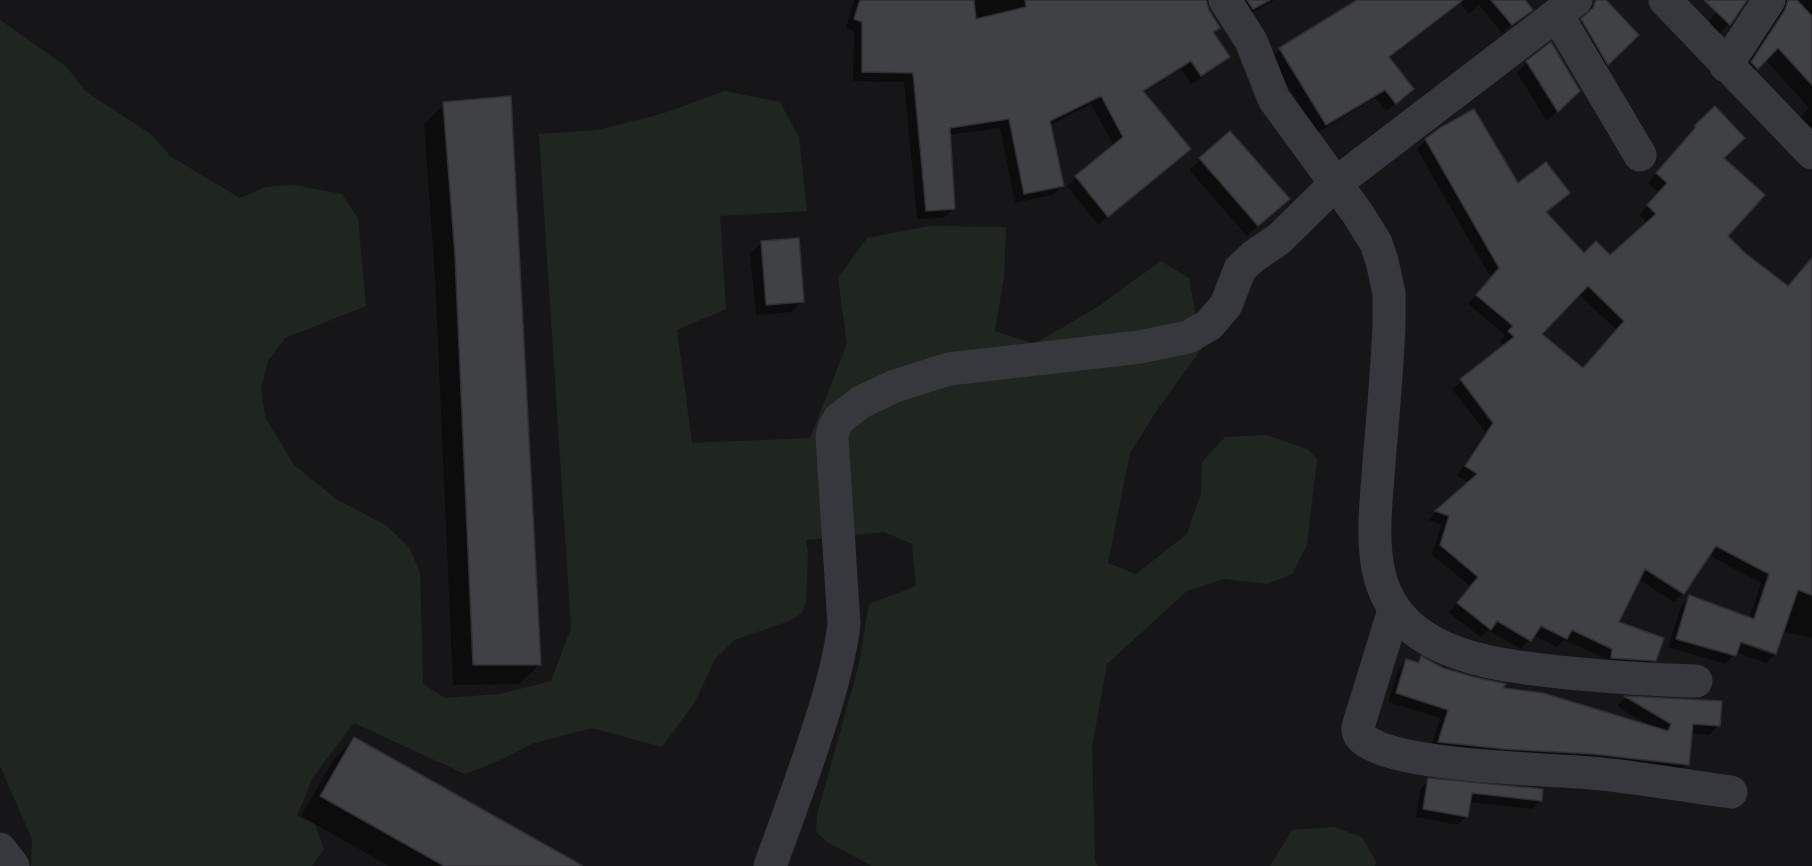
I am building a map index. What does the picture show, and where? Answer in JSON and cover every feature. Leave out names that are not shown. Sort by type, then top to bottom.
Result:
[{"type":"street","points":[[1225,0],[1251,41],[1274,99],[1358,214],[1376,243],[1382,261],[1389,293],[1387,381],[1375,543],[1381,584],[1395,610],[1409,625],[1433,642],[1458,655],[1543,670],[1696,681]]},
{"type":"street","points":[[1665,0],[1812,153]]},
{"type":"street","points":[[1726,66],[1769,0]]},
{"type":"street","points":[[770,866],[804,774],[842,646],[844,624],[832,437],[834,428],[843,414],[861,402],[895,386],[949,369],[1140,347],[1188,337],[1209,325],[1226,305],[1240,269],[1279,239],[1335,184],[1566,8],[1640,155]]},
{"type":"street","points":[[1395,610],[1358,727],[1360,736],[1369,744],[1413,758],[1444,763],[1591,772],[1731,792]]},
{"type":"street","points":[[0,849],[13,866]]},
{"type":"shaded area","points":[[0,20],[67,67],[85,91],[152,135],[170,156],[240,198],[266,187],[293,185],[342,194],[358,219],[366,306],[285,338],[268,361],[261,388],[265,417],[294,465],[336,499],[387,526],[409,547],[420,572],[423,684],[445,698],[499,694],[551,681],[571,628],[539,134],[598,130],[661,114],[725,91],[780,102],[799,137],[807,211],[720,216],[726,309],[677,330],[692,443],[810,438],[847,344],[838,278],[867,238],[929,226],[1006,227],[1004,277],[995,331],[1034,344],[1096,308],[1161,261],[1189,278],[1202,348],[1157,410],[1130,453],[1108,563],[1136,574],[1187,534],[1201,493],[1202,462],[1225,437],[1267,435],[1307,449],[1317,459],[1307,545],[1292,574],[1267,584],[1224,579],[1187,591],[1107,664],[1092,747],[1095,861],[1098,866],[872,866],[827,842],[816,832],[817,815],[859,664],[869,604],[916,586],[912,544],[884,532],[806,540],[808,553],[806,601],[802,613],[789,621],[734,640],[715,659],[695,702],[662,747],[592,728],[531,744],[503,759],[465,774],[354,723],[313,777],[297,816],[315,824],[324,849],[312,866],[31,866],[32,839],[0,766]]},
{"type":"shaded area","points":[[1334,827],[1362,837],[1376,862],[1375,866],[1270,866],[1292,830]]},
{"type":"building","points":[[860,0],[974,0],[976,19],[1026,7],[1025,0],[1206,0],[1220,28],[1213,32],[1230,57],[1201,76],[1191,61],[1143,91],[1191,149],[1108,217],[1075,176],[1123,137],[1101,96],[1050,121],[1064,186],[1024,194],[1009,119],[950,128],[955,209],[926,211],[913,73],[862,72],[862,22],[854,19]]},
{"type":"building","points":[[1247,0],[1270,0],[1253,9]]},
{"type":"building","points":[[1357,0],[1463,0],[1389,57],[1414,89],[1396,104],[1385,90],[1326,125],[1279,48]]},
{"type":"building","points":[[1491,0],[1525,0],[1533,10],[1512,25]]},
{"type":"building","points":[[1596,0],[1606,0],[1639,35],[1608,65],[1581,19],[1593,8]]},
{"type":"building","points":[[1704,0],[1747,0],[1730,25]]},
{"type":"building","points":[[1788,0],[1797,0],[1812,16],[1812,85],[1778,48],[1758,69],[1751,62],[1785,10]]},
{"type":"building","points":[[1551,42],[1580,91],[1558,112],[1526,61]]},
{"type":"building","points":[[511,96],[541,665],[473,665],[455,256],[443,102]]},
{"type":"building","points":[[1715,106],[1745,138],[1724,158],[1765,195],[1728,236],[1745,253],[1788,286],[1812,258],[1812,595],[1798,590],[1776,654],[1741,642],[1736,656],[1676,639],[1689,595],[1754,619],[1769,574],[1716,546],[1684,594],[1645,569],[1619,622],[1664,638],[1656,661],[1611,658],[1612,649],[1572,630],[1567,639],[1541,626],[1531,641],[1497,621],[1491,630],[1457,603],[1478,577],[1440,545],[1449,516],[1435,511],[1477,474],[1465,466],[1493,423],[1460,379],[1514,337],[1508,331],[1513,326],[1476,295],[1499,268],[1425,139],[1474,109],[1518,183],[1546,162],[1570,193],[1546,212],[1584,253],[1596,241],[1610,255],[1656,214],[1647,205],[1667,183],[1656,173],[1696,127],[1694,126]],"holes":[[[1588,286],[1624,321],[1583,368],[1542,334]]]},
{"type":"building","points":[[1230,131],[1290,199],[1258,226],[1199,158]]},
{"type":"building","points":[[799,238],[804,302],[766,305],[761,241]]},
{"type":"building","points":[[1421,656],[1443,668],[1506,684],[1503,688],[1543,693],[1668,731],[1671,724],[1624,696],[1722,701],[1720,726],[1693,724],[1689,765],[1593,754],[1504,749],[1438,742],[1448,710],[1396,693],[1406,659],[1419,663]]},
{"type":"building","points":[[354,737],[583,866],[444,866],[320,796]]},
{"type":"building","points":[[1428,778],[1543,789],[1542,801],[1472,793],[1468,817],[1423,809]]}]
